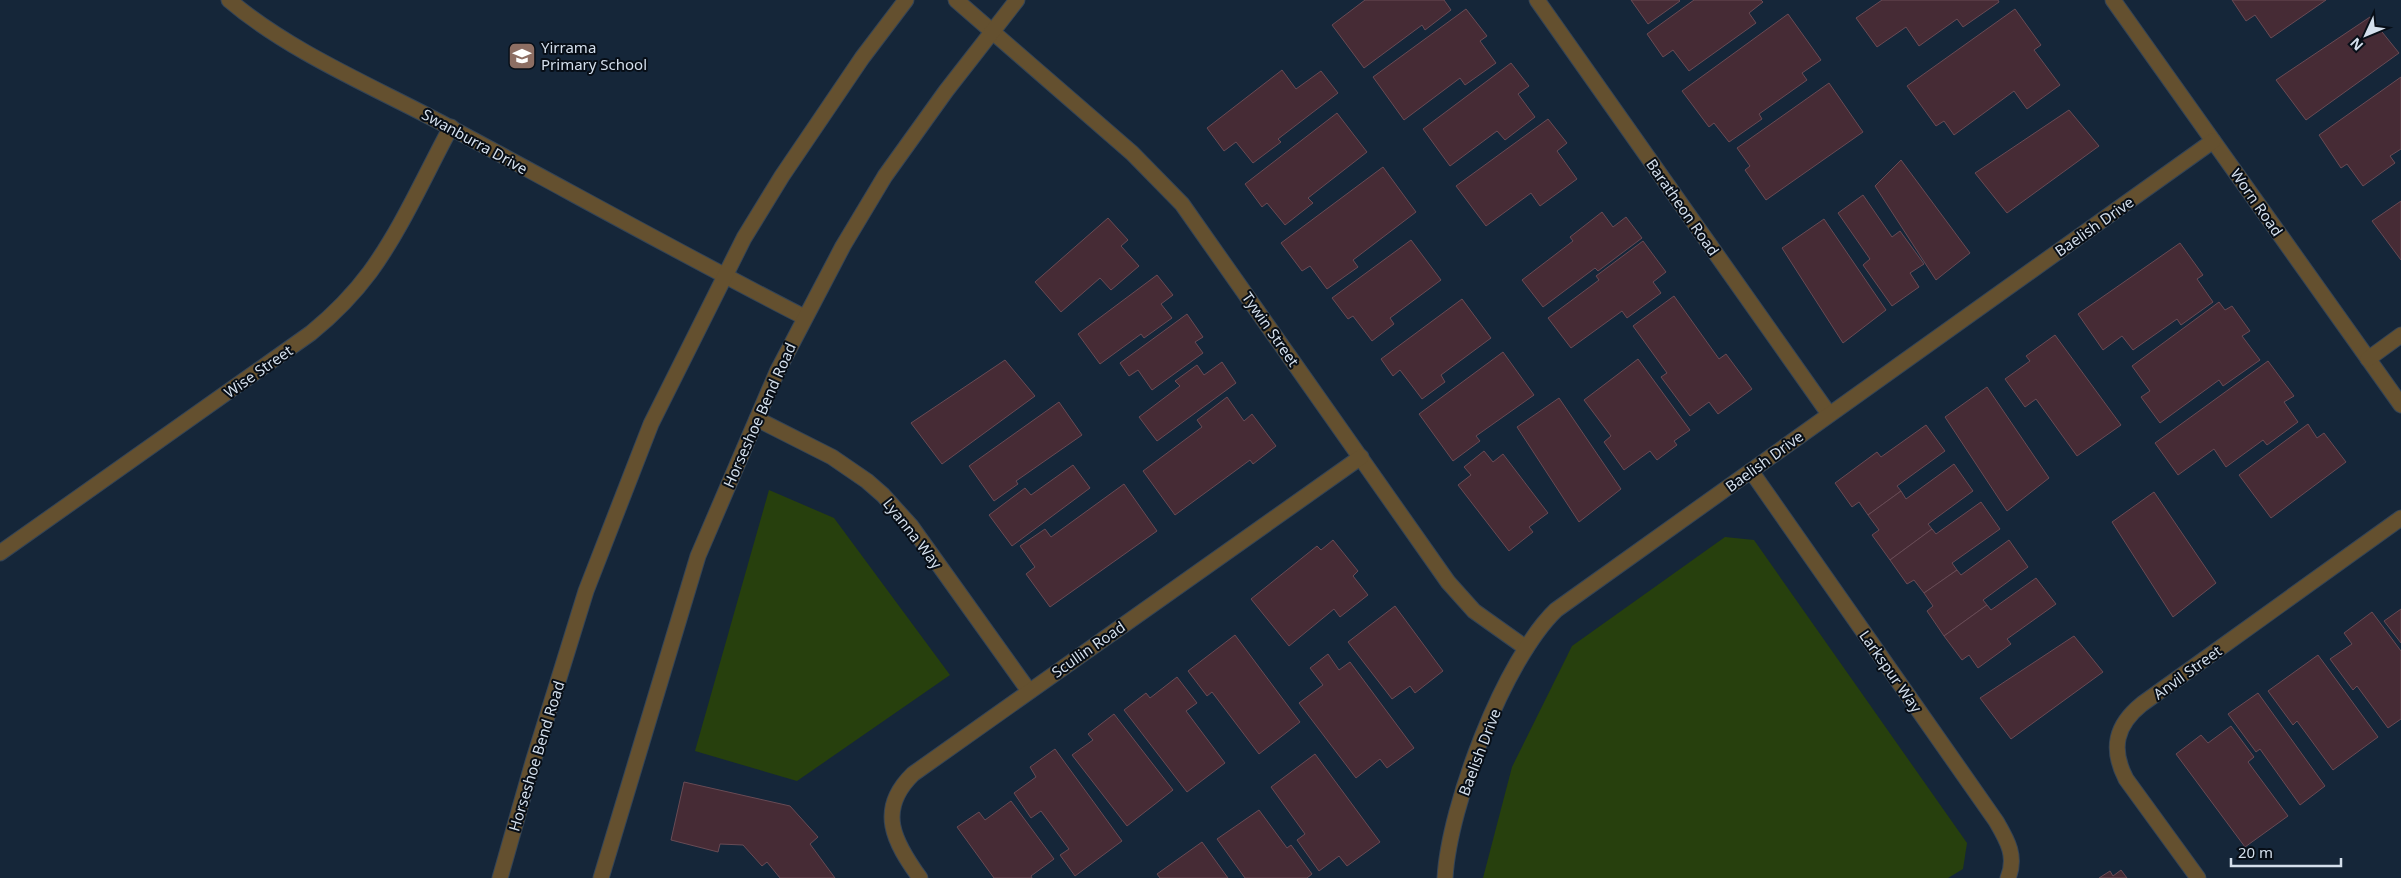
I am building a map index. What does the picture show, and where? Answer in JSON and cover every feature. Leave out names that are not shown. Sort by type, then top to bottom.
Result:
[{"type":"street","name":"Swanburra Drive","points":[[229,0],[262,25],[289,42],[451,127],[724,276],[804,317]]},
{"type":"street","name":"Horseshoe Bend Road","points":[[500,878],[569,644],[616,510],[650,424],[744,238],[782,176],[862,58],[906,0]]},
{"type":"street","name":"Tywin Street","points":[[956,0],[993,30],[1132,153],[1182,204],[1462,599],[1487,621],[1526,648]]},
{"type":"street","name":"Horseshoe Bend Road","points":[[601,878],[698,556],[757,419],[804,317],[842,246],[885,176],[993,30],[1018,0]]},
{"type":"street","name":"Baratheon Road","points":[[1537,0],[1829,414]]},
{"type":"street","name":"Worn Road","points":[[2113,0],[2401,405]]},
{"type":"street","name":"Wise Street","points":[[0,553],[330,318],[370,272],[391,239],[451,127]]},
{"type":"street","name":"Baelish Drive","points":[[1444,878],[1447,857],[1471,766],[1491,718],[1526,648],[1545,620],[1569,599],[2213,141]]},
{"type":"street","points":[[2368,359],[2401,335]]},
{"type":"street","name":"Lyanna Way","points":[[757,419],[832,457],[867,481],[883,495],[911,526],[1029,691]]},
{"type":"street","name":"Scullin Road","points":[[920,878],[898,845],[894,835],[891,811],[898,792],[919,768],[1361,457]]},
{"type":"street","name":"Larkspur Way","points":[[1751,471],[1996,821],[2012,854],[2013,863],[2008,878]]},
{"type":"street","name":"Anvil Street","points":[[2198,878],[2120,767],[2116,744],[2124,722],[2142,704],[2401,518]]},
{"type":"green space","points":[[769,490],[834,518],[950,675],[797,781],[695,751]]},
{"type":"green space","points":[[1725,537],[1754,540],[1967,843],[1963,869],[1948,878],[1483,878],[1512,767],[1572,646]]},
{"type":"building","points":[[1365,0],[1444,0],[1451,10],[1425,30],[1422,25],[1364,68],[1332,25]]},
{"type":"building","points":[[1631,0],[1679,0],[1680,1],[1648,24]]},
{"type":"building","points":[[1694,0],[1761,0],[1763,2],[1749,13],[1756,23],[1689,71],[1673,50],[1663,57],[1647,34]]},
{"type":"building","points":[[1882,0],[1998,0],[1999,2],[1963,27],[1957,19],[1919,46],[1906,27],[1877,47],[1856,18]]},
{"type":"building","points":[[2232,0],[2326,0],[2271,38],[2255,15],[2246,21]]},
{"type":"building","points":[[1466,9],[1487,36],[1480,41],[1496,63],[1465,85],[1460,78],[1404,120],[1373,77]]},
{"type":"building","points":[[2015,9],[2041,45],[2034,50],[2060,85],[2027,109],[2014,91],[1954,135],[1944,121],[1936,126],[1907,86]]},
{"type":"building","points":[[1788,14],[1821,60],[1802,73],[1807,80],[1759,114],[1762,119],[1729,142],[1714,123],[1709,127],[1682,91]]},
{"type":"building","points":[[2370,17],[2399,53],[2306,120],[2276,80]]},
{"type":"building","points":[[1511,63],[1529,86],[1518,94],[1535,117],[1505,140],[1497,131],[1450,166],[1423,129]]},
{"type":"building","points":[[1282,70],[1296,89],[1321,71],[1338,93],[1278,139],[1281,142],[1253,163],[1236,142],[1224,151],[1207,128]]},
{"type":"building","points":[[2401,77],[2401,149],[2390,156],[2395,163],[2363,186],[2347,164],[2341,168],[2319,135]]},
{"type":"building","points":[[1829,83],[1863,132],[1766,200],[1745,170],[1750,166],[1737,148]]},
{"type":"building","points":[[2069,110],[2099,146],[2007,213],[1975,173]]},
{"type":"building","points":[[1337,113],[1367,152],[1308,198],[1313,203],[1285,225],[1267,203],[1262,207],[1245,184]]},
{"type":"building","points":[[1548,119],[1567,143],[1557,151],[1577,179],[1540,206],[1531,193],[1486,226],[1456,186]]},
{"type":"building","points":[[1901,160],[1970,253],[1936,280],[1875,186]]},
{"type":"building","points":[[1383,167],[1416,212],[1353,260],[1358,267],[1327,289],[1310,266],[1302,271],[1281,243]]},
{"type":"building","points":[[1863,195],[1892,237],[1900,231],[1924,264],[1910,273],[1919,287],[1892,306],[1863,265],[1870,259],[1838,213]]},
{"type":"building","points":[[2401,201],[2401,260],[2372,221]]},
{"type":"building","points":[[1602,212],[1613,227],[1626,217],[1642,238],[1598,271],[1595,268],[1543,307],[1522,280],[1573,241],[1570,237]]},
{"type":"building","points":[[1108,218],[1128,240],[1121,246],[1139,266],[1111,290],[1100,278],[1061,312],[1035,282]]},
{"type":"building","points":[[1824,219],[1886,310],[1843,343],[1782,248]]},
{"type":"building","points":[[1411,240],[1441,280],[1390,318],[1394,324],[1372,341],[1353,316],[1348,319],[1332,298]]},
{"type":"building","points":[[1643,241],[1666,272],[1653,282],[1661,293],[1627,318],[1622,311],[1571,348],[1548,318],[1599,280],[1596,276]]},
{"type":"building","points":[[2180,243],[2203,275],[2197,279],[2213,302],[2181,325],[2177,319],[2133,350],[2122,336],[2103,350],[2078,314]]},
{"type":"building","points":[[1157,275],[1173,295],[1161,304],[1172,318],[1144,338],[1141,334],[1100,364],[1078,334]]},
{"type":"building","points":[[1674,296],[1719,359],[1726,354],[1752,389],[1718,414],[1709,402],[1690,416],[1661,377],[1667,373],[1633,326]]},
{"type":"building","points":[[1462,299],[1491,338],[1441,375],[1445,382],[1422,399],[1400,370],[1393,376],[1381,359]]},
{"type":"building","points":[[2219,302],[2225,310],[2232,306],[2250,331],[2242,336],[2260,360],[2223,386],[2219,380],[2160,423],[2141,397],[2150,391],[2132,366]]},
{"type":"building","points":[[1187,314],[1203,337],[1195,342],[1203,353],[1152,390],[1138,370],[1129,376],[1120,363]]},
{"type":"building","points":[[2055,335],[2121,425],[2077,456],[2036,399],[2025,407],[2005,379],[2030,361],[2026,356]]},
{"type":"building","points":[[1503,352],[1534,395],[1476,436],[1480,441],[1453,461],[1419,414]]},
{"type":"building","points":[[1638,359],[1690,430],[1674,441],[1677,445],[1657,460],[1650,451],[1624,470],[1604,442],[1611,436],[1584,400]]},
{"type":"building","points":[[1005,360],[1035,396],[942,464],[911,423]]},
{"type":"building","points":[[2268,361],[2294,396],[2284,402],[2298,422],[2267,445],[2263,440],[2226,467],[2214,449],[2178,475],[2155,443]]},
{"type":"building","points":[[1222,362],[1236,383],[1157,441],[1139,417],[1180,386],[1175,381],[1197,365],[1204,375]]},
{"type":"building","points":[[1987,387],[2049,478],[2007,511],[1945,417]]},
{"type":"building","points":[[1227,397],[1244,421],[1252,414],[1276,446],[1253,464],[1250,460],[1175,515],[1143,471],[1202,427],[1197,420]]},
{"type":"building","points":[[1559,398],[1621,489],[1579,522],[1517,427]]},
{"type":"building","points":[[1059,402],[1082,435],[1016,481],[1018,484],[994,501],[969,466]]},
{"type":"building","points":[[2308,424],[2317,438],[2324,433],[2346,462],[2271,518],[2239,475]]},
{"type":"building","points":[[1926,425],[1945,451],[1897,486],[1901,491],[1868,515],[1859,502],[1852,507],[1835,483],[1877,452],[1881,457]]},
{"type":"building","points":[[1484,451],[1493,462],[1503,454],[1548,513],[1529,527],[1533,532],[1509,551],[1458,485],[1471,475],[1464,467]]},
{"type":"building","points":[[1954,464],[1973,491],[1928,524],[1932,529],[1890,560],[1872,535],[1879,530],[1868,515],[1901,491],[1906,499]]},
{"type":"building","points":[[1073,465],[1090,488],[1012,546],[989,515],[1025,488],[1031,495]]},
{"type":"building","points":[[1124,484],[1157,531],[1050,607],[1026,574],[1035,567],[1020,546],[1045,529],[1051,537]]},
{"type":"building","points":[[2154,492],[2216,583],[2173,617],[2112,522]]},
{"type":"building","points":[[1981,502],[2000,529],[1952,563],[1957,570],[1924,593],[1914,580],[1907,584],[1890,560],[1932,529],[1936,534]]},
{"type":"building","points":[[1333,540],[1358,571],[1353,576],[1368,595],[1340,617],[1334,609],[1289,646],[1251,599],[1317,546],[1321,550]]},
{"type":"building","points":[[2009,540],[2028,567],[1983,600],[1987,605],[1944,636],[1927,611],[1933,606],[1924,593],[1957,570],[1961,575]]},
{"type":"building","points":[[2036,578],[2056,604],[2007,639],[2011,644],[1978,668],[1969,655],[1962,660],[1944,636],[1987,605],[1991,610]]},
{"type":"building","points":[[1395,606],[1443,671],[1415,693],[1410,686],[1392,699],[1348,642]]},
{"type":"building","points":[[2401,609],[2401,643],[2384,621]]},
{"type":"building","points":[[2372,612],[2401,651],[2401,719],[2388,728],[2357,686],[2353,690],[2330,659],[2352,644],[2344,633]]},
{"type":"building","points":[[1235,635],[1300,722],[1259,754],[1212,692],[1207,696],[1188,671]]},
{"type":"building","points":[[2074,636],[2103,672],[2011,739],[1980,698]]},
{"type":"building","points":[[1328,654],[1339,670],[1350,662],[1414,748],[1387,768],[1380,759],[1356,778],[1299,703],[1323,685],[1310,668]]},
{"type":"building","points":[[2318,655],[2378,737],[2333,770],[2297,721],[2293,725],[2268,691]]},
{"type":"building","points":[[1177,677],[1197,703],[1186,711],[1225,763],[1187,792],[1124,710],[1146,693],[1150,698]]},
{"type":"building","points":[[2258,693],[2325,786],[2300,805],[2260,749],[2256,752],[2228,714]]},
{"type":"building","points":[[1114,714],[1173,790],[1127,826],[1072,755],[1093,740],[1088,734]]},
{"type":"building","points":[[2231,726],[2254,757],[2248,762],[2288,816],[2245,847],[2176,754],[2201,735],[2208,743]]},
{"type":"building","points":[[1055,749],[1122,841],[1075,876],[1060,855],[1069,849],[1041,811],[1031,818],[1014,793],[1036,777],[1030,767]]},
{"type":"building","points":[[1315,754],[1380,842],[1347,866],[1339,856],[1319,871],[1297,840],[1305,834],[1271,787]]},
{"type":"building","points":[[684,782],[790,806],[818,837],[810,844],[835,878],[780,878],[767,862],[762,866],[743,845],[720,844],[718,852],[671,840]]},
{"type":"building","points":[[1011,801],[1054,859],[1031,876],[1032,878],[994,878],[957,827],[979,812],[985,820]]},
{"type":"building","points":[[1259,810],[1287,848],[1291,845],[1312,874],[1307,878],[1245,878],[1217,839]]},
{"type":"building","points":[[1202,842],[1228,878],[1160,878],[1157,874]]},
{"type":"building","points":[[2121,870],[2127,878],[2099,878],[2110,871],[2113,876]]},
{"type":"place","name":"Yirrama Primary School","points":[[522,56]]}]
